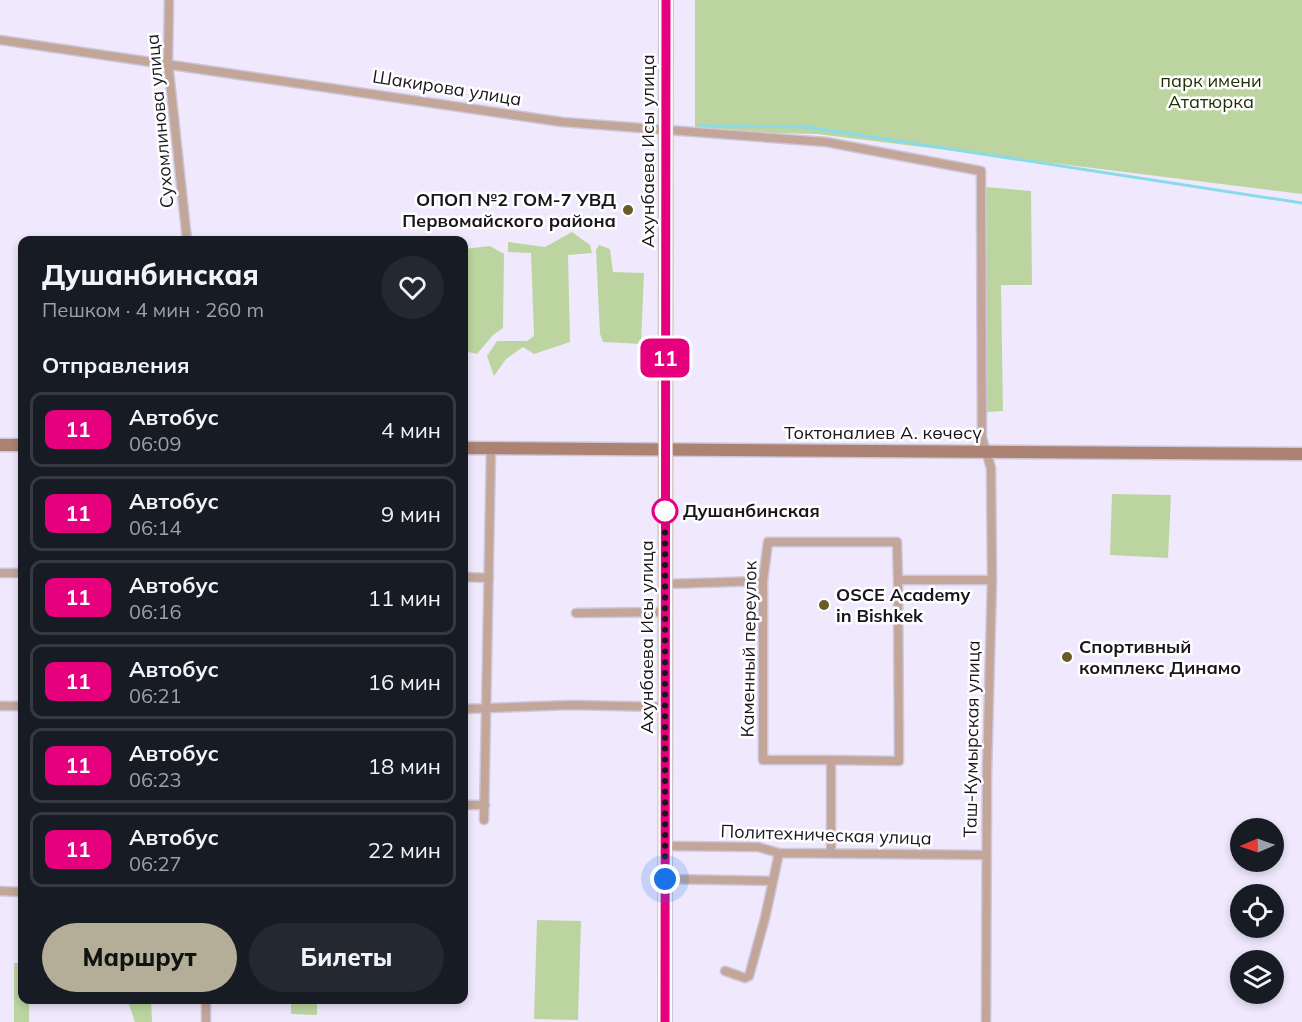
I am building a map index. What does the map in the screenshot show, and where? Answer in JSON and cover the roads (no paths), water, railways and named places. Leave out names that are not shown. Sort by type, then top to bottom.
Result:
[{"type":"main road","name":"Ахунбаева Исы улица","points":[[665,1022],[666,0]]},
{"type":"main road","points":[[0,445],[18,445]]},
{"type":"main road","name":"Токтоналиев А. көчөсү","points":[[468,448],[1302,453]]},
{"type":"street","name":"Сухомлинова улица","points":[[169,0],[168,62],[187,236]]},
{"type":"street","name":"Шакирова улица","points":[[0,40],[168,62],[537,119],[666,128],[740,137],[826,142],[891,152],[981,171]]},
{"type":"street","name":"Таш-Кумырская улица","points":[[981,171],[982,438],[991,468],[992,580],[986,855],[986,1022]]},
{"type":"street","points":[[484,820],[491,448]]},
{"type":"street","name":"Каменный переулок","points":[[831,760],[763,760],[763,581],[768,542],[897,542],[898,580]]},
{"type":"street","points":[[0,573],[18,573]]},
{"type":"street","points":[[468,577],[489,578]]},
{"type":"street","points":[[831,853],[831,760],[898,761],[898,580],[992,580]]},
{"type":"street","points":[[665,584],[763,581]]},
{"type":"street","points":[[576,613],[665,612]]},
{"type":"street","points":[[468,709],[572,705],[665,707]]},
{"type":"street","points":[[0,706],[18,706]]},
{"type":"street","points":[[468,805],[484,805]]},
{"type":"street","name":"Политехническая улица","points":[[665,846],[758,847],[779,853],[986,855]]},
{"type":"street","points":[[725,970],[746,978],[749,976],[779,853]]},
{"type":"street","points":[[665,879],[773,881]]},
{"type":"street","points":[[0,891],[18,892]]},
{"type":"street","points":[[206,1004],[206,1022]]},
{"type":"waterway","points":[[701,126],[807,127],[1302,203]]},
{"type":"place","name":"ОПОП №2 ГОМ-7 УВД Первомайского района","points":[[628,210]]},
{"type":"place","name":"Душанбинская","points":[[665,511]]},
{"type":"place","name":"OSCE Academy in Bishkek","points":[[824,605]]},
{"type":"place","name":"Спортивный комплекс Динамо","points":[[1067,657]]},
{"type":"park label","name":"парк имени Ататюрка","points":[[1211,91]]}]
